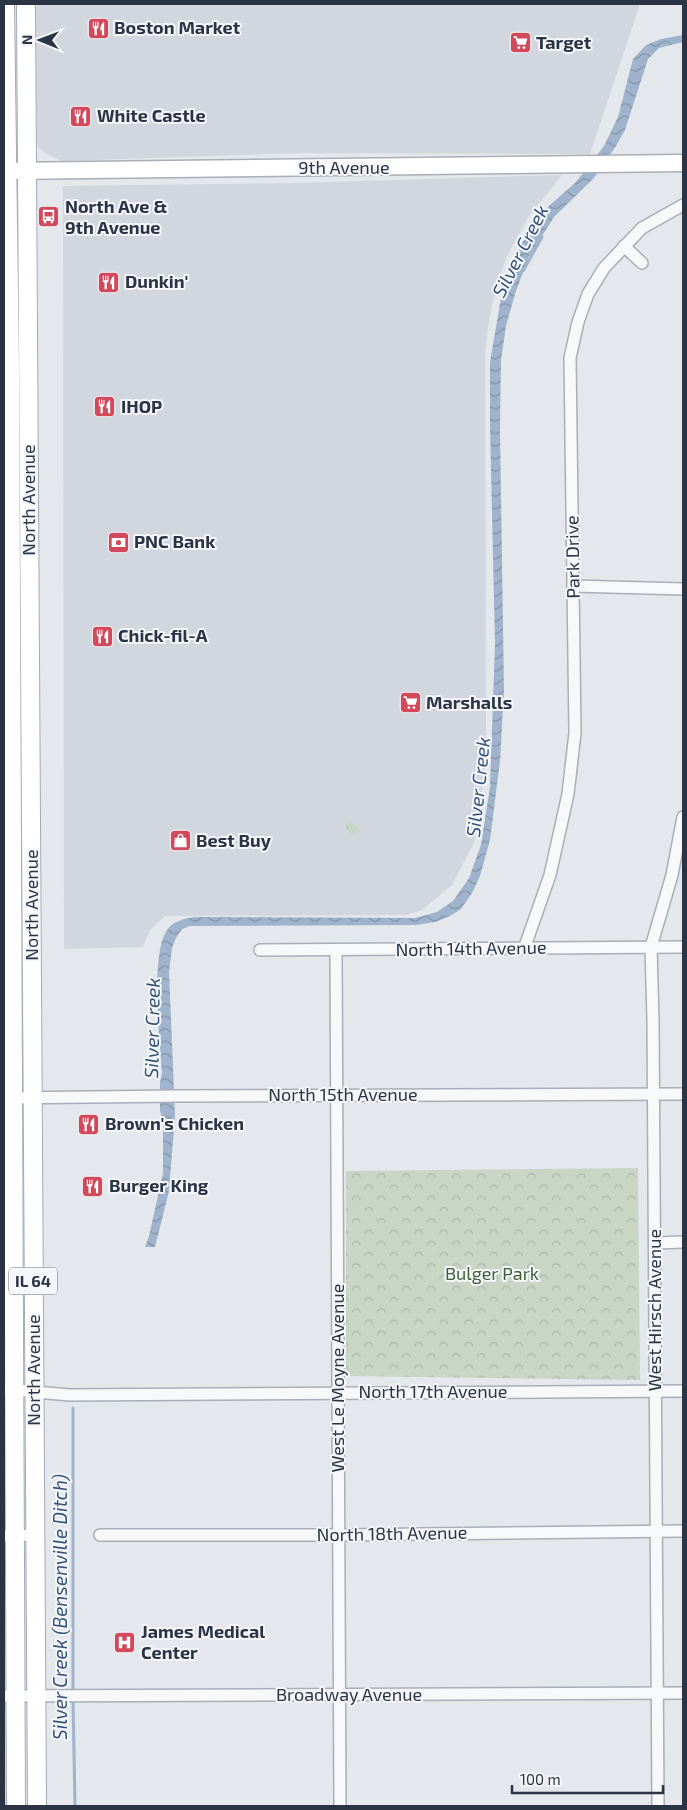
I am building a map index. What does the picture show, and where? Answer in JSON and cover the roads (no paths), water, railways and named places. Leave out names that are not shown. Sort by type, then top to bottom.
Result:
[{"type":"main road","name":"North Avenue","points":[[5,4],[10,1696],[16,1806]]},
{"type":"main road","name":"North Avenue","points":[[26,4],[37,1806]]},
{"type":"street","name":"9th Avenue","points":[[6,171],[683,163]]},
{"type":"street","name":"Park Drive","points":[[524,948],[550,875],[568,794],[575,733],[570,358],[578,322],[588,294],[604,268],[642,228],[683,206]]},
{"type":"street","points":[[624,246],[642,263]]},
{"type":"street","points":[[573,586],[683,589]]},
{"type":"street","points":[[8,766],[31,766]]},
{"type":"street","name":"West Hirsch Avenue","points":[[658,1806],[654,1095],[651,947],[672,875],[683,818]]},
{"type":"street","name":"North 14th Avenue","points":[[260,950],[336,951],[683,947]]},
{"type":"street","name":"West Le Moyne Avenue","points":[[336,951],[340,1806]]},
{"type":"street","name":"North 15th Avenue","points":[[8,1098],[683,1094]]},
{"type":"street","points":[[655,1243],[683,1242]]},
{"type":"street","name":"North 17th Avenue","points":[[9,1390],[69,1395],[683,1391]]},
{"type":"street","name":"North 18th Avenue","points":[[100,1535],[338,1535],[683,1531]]},
{"type":"street","points":[[10,1536],[35,1535]]},
{"type":"street","name":"Broadway Avenue","points":[[10,1696],[683,1693]]},
{"type":"water","points":[[683,35],[683,42],[659,48],[648,59],[625,130],[594,178],[554,217],[528,258],[506,326],[501,360],[500,429],[504,690],[500,761],[490,840],[480,876],[472,893],[461,909],[435,922],[416,925],[190,926],[182,929],[172,948],[169,972],[175,1115],[169,1191],[155,1247],[145,1247],[163,1173],[163,1122],[160,1111],[162,1073],[157,978],[162,942],[169,927],[179,921],[194,917],[415,918],[437,912],[453,901],[469,878],[481,845],[490,787],[495,644],[490,362],[501,298],[522,243],[549,206],[576,182],[604,146],[618,117],[633,59],[646,45],[661,39]]},
{"type":"waterway","name":"Silver Creek","points":[[523,271],[542,237]]},
{"type":"waterway","name":"Silver Creek (Bensenville Ditch)","points":[[73,1408],[73,1693]]},
{"type":"waterway","name":"Silver Creek (Bensenville Ditch)","points":[[73,1699],[75,1806]]},
{"type":"place","name":"Boston Market","points":[[98,28]]},
{"type":"place","name":"Target","points":[[520,43]]},
{"type":"place","name":"White Castle","points":[[81,116]]},
{"type":"place","name":"North Ave & 9th Avenue","points":[[49,217]]},
{"type":"place","name":"Dunkin'","points":[[109,282]]},
{"type":"place","name":"IHOP","points":[[105,407]]},
{"type":"place","name":"PNC Bank","points":[[118,542]]},
{"type":"place","name":"Chick-fil-A","points":[[102,636]]},
{"type":"place","name":"Marshalls","points":[[410,703]]},
{"type":"place","name":"Best Buy","points":[[180,841]]},
{"type":"place","name":"Brown's Chicken","points":[[89,1124]]},
{"type":"place","name":"Burger King","points":[[93,1186]]},
{"type":"place","name":"James Medical Center","points":[[125,1642]]},
{"type":"park label","name":"Bulger Park","points":[[492,1274]]}]
